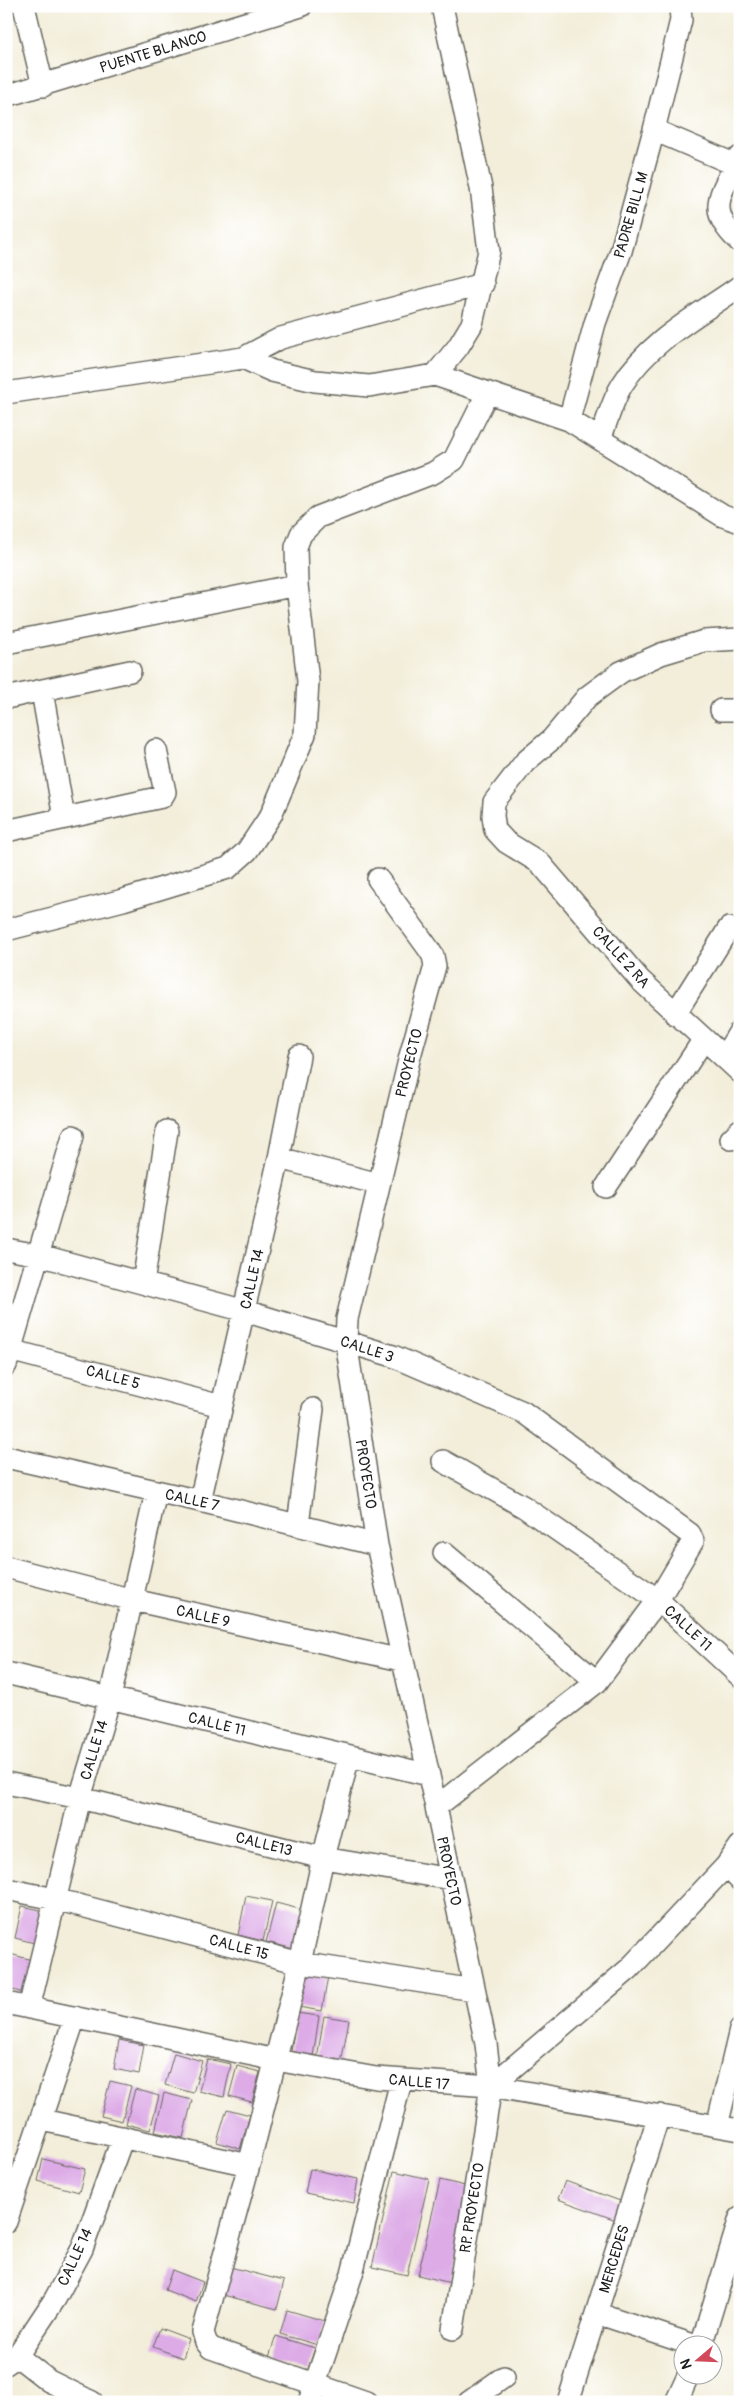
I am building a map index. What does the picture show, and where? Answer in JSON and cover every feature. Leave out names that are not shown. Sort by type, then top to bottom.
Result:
[{"type":"street","points":[[24,6],[43,86]]},
{"type":"street","name":"PUENTE BLANCO","points":[[6,96],[300,6]]},
{"type":"street","points":[[435,375],[458,347],[472,324],[483,284],[489,251],[481,188],[442,6]]},
{"type":"street","name":"PADRE BILL M","points":[[569,420],[595,323],[621,250],[654,130],[681,20],[680,6]]},
{"type":"street","points":[[654,130],[738,161],[720,196],[718,216],[728,231],[740,242]]},
{"type":"street","points":[[6,392],[243,358],[281,338],[483,284]]},
{"type":"street","points":[[600,439],[622,386],[642,360],[665,338],[740,286]]},
{"type":"street","points":[[243,358],[272,371],[315,381],[368,386],[435,375],[569,420],[723,516],[740,522]]},
{"type":"street","points":[[6,930],[123,900],[228,868],[247,851],[271,815],[305,734],[308,681],[297,585],[296,547],[300,534],[318,517],[433,474],[454,460],[487,394]]},
{"type":"street","points":[[6,644],[297,585]]},
{"type":"street","name":"CALLE 2 RA","points":[[740,639],[704,641],[661,654],[621,672],[587,697],[552,739],[525,762],[494,802],[493,816],[495,830],[506,842],[544,867],[640,980],[740,1072]]},
{"type":"street","points":[[6,698],[130,671]]},
{"type":"street","points":[[42,690],[64,818]]},
{"type":"street","points":[[6,831],[164,795],[156,750]]},
{"type":"street","name":"PROYECTO","points":[[378,879],[428,948],[433,956],[435,966],[379,1184],[347,1319],[346,1341],[377,1545],[401,1660],[436,1807],[486,2044],[492,2086]]},
{"type":"street","points":[[675,1014],[728,928]]},
{"type":"street","points":[[724,1057],[740,1030]]},
{"type":"street","points":[[606,1187],[704,1039]]},
{"type":"street","name":"CALLE 14","points":[[200,1501],[279,1158],[299,1056]]},
{"type":"street","points":[[143,1283],[167,1132]]},
{"type":"street","points":[[7,1355],[39,1256],[73,1136]]},
{"type":"street","points":[[279,1158],[379,1184]]},
{"type":"street","name":"CALLE 3","points":[[6,1249],[245,1310],[346,1341],[393,1356],[523,1412],[690,1534],[693,1541],[658,1600]]},
{"type":"street","name":"CALLE 5","points":[[7,1355],[221,1406]]},
{"type":"street","points":[[298,1525],[313,1409]]},
{"type":"street","name":"CALLE 7","points":[[6,1457],[200,1501],[377,1545]]},
{"type":"street","name":"CALLE 11","points":[[443,1461],[524,1508],[658,1600],[740,1676]]},
{"type":"street","name":"CALLE 14","points":[[28,2008],[80,1798],[110,1698],[156,1492]]},
{"type":"street","points":[[444,1553],[597,1682]]},
{"type":"street","name":"CALLE 9","points":[[6,1567],[133,1600],[401,1660]]},
{"type":"street","points":[[436,1807],[597,1682],[658,1600]]},
{"type":"street","name":"CALLE 11","points":[[6,1673],[428,1775]]},
{"type":"street","points":[[349,1756],[250,2165],[203,2332],[210,2348],[312,2394],[366,2402]]},
{"type":"street","name":"CALLE13","points":[[6,1783],[80,1798],[323,1858],[451,1879]]},
{"type":"street","points":[[492,2086],[629,1969],[733,1873],[740,1846]]},
{"type":"street","name":"CALLE 15","points":[[6,1889],[55,1899],[300,1963],[474,1990]]},
{"type":"street","name":"CALLE 17","points":[[6,2004],[276,2060],[401,2081],[492,2086],[740,2130]]},
{"type":"street","points":[[6,2222],[42,2120],[75,2017]]},
{"type":"street","points":[[717,2126],[740,2030]]},
{"type":"street","points":[[312,2394],[352,2274],[401,2081]]},
{"type":"street","name":"RP. PROYECTO","points":[[453,2329],[492,2086]]},
{"type":"street","name":"MERCEDES","points":[[568,2402],[659,2115]]},
{"type":"street","points":[[42,2120],[250,2165]]},
{"type":"street","name":"CALLE 14","points":[[12,2360],[55,2299],[82,2249],[123,2137]]},
{"type":"street","points":[[704,2336],[740,2218]]},
{"type":"street","points":[[597,2313],[674,2339]]},
{"type":"street","points":[[12,2360],[92,2402]]},
{"type":"street","points":[[469,2402],[504,2377]]},
{"type":"street","points":[[676,2402],[683,2386]]},
{"type":"building","points":[[246,1896],[272,1901],[263,1941],[238,1935]]},
{"type":"building","points":[[276,1903],[303,1910],[294,1949],[266,1942]]},
{"type":"building","points":[[22,1906],[45,1911],[38,1944],[15,1938]]},
{"type":"building","points":[[10,1954],[36,1961],[27,1994],[6,1988],[6,1967]]},
{"type":"building","points":[[304,1972],[328,1976],[322,2011],[298,2007]]},
{"type":"building","points":[[296,2013],[319,2016],[313,2057],[291,2053]]},
{"type":"building","points":[[324,2016],[349,2020],[341,2063],[317,2059]]},
{"type":"building","points":[[119,2040],[144,2045],[139,2074],[114,2069]]},
{"type":"building","points":[[174,2053],[202,2061],[193,2093],[165,2085]]},
{"type":"building","points":[[207,2059],[231,2064],[224,2097],[199,2091]]},
{"type":"building","points":[[237,2066],[260,2072],[252,2102],[229,2096]]},
{"type":"building","points":[[110,2081],[131,2086],[122,2121],[101,2116]]},
{"type":"building","points":[[135,2089],[159,2096],[150,2130],[126,2124]]},
{"type":"building","points":[[164,2093],[192,2100],[183,2138],[155,2132]]},
{"type":"building","points":[[227,2109],[250,2115],[240,2149],[217,2142]]},
{"type":"building","points":[[43,2159],[85,2169],[79,2192],[38,2181]]},
{"type":"building","points":[[310,2169],[358,2179],[354,2203],[305,2193]]},
{"type":"building","points":[[394,2171],[429,2179],[407,2275],[372,2267]]},
{"type":"building","points":[[440,2180],[473,2188],[451,2283],[418,2275]]},
{"type":"building","points":[[565,2181],[623,2202],[616,2220],[558,2199]]},
{"type":"building","points":[[230,2267],[284,2281],[277,2309],[223,2295]]},
{"type":"building","points":[[172,2270],[203,2282],[196,2302],[165,2290]]},
{"type":"building","points":[[287,2310],[325,2321],[318,2345],[280,2334]]},
{"type":"building","points":[[160,2328],[189,2339],[183,2358],[153,2347]]},
{"type":"building","points":[[276,2336],[315,2348],[307,2372],[268,2360]]}]
